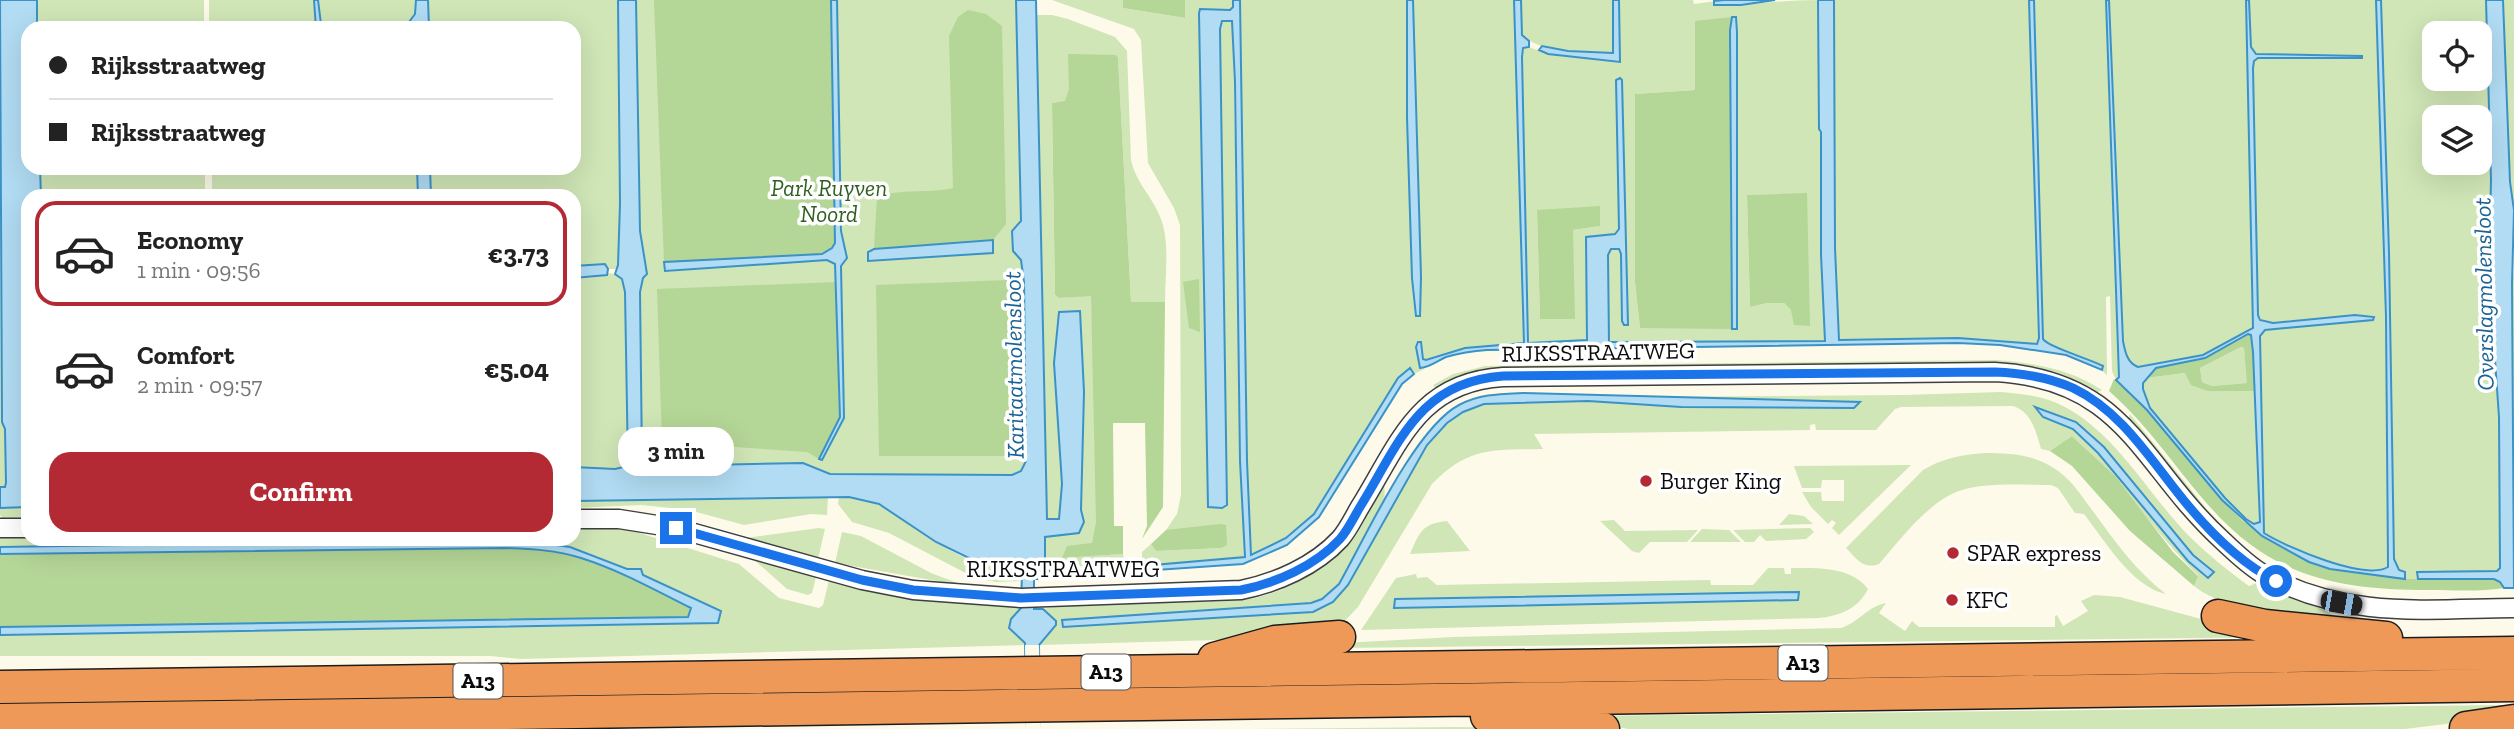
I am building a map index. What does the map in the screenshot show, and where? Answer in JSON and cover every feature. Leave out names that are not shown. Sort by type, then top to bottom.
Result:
[{"type":"highway","name":"A13","points":[[2218,616],[2264,626],[2379,636],[2434,654]]},
{"type":"highway","name":"A13","points":[[1173,671],[1275,642],[1339,637]]},
{"type":"highway","name":"A13","points":[[0,687],[2514,653]]},
{"type":"highway","name":"A13","points":[[0,720],[2514,685]]},
{"type":"highway","name":"A13","points":[[1277,702],[1391,717],[1488,716],[1603,729]]},
{"type":"highway","name":"A13","points":[[0,726],[55,719]]},
{"type":"highway","points":[[2466,728],[2505,722]]},
{"type":"street","name":"RIJKSSTRAATWEG","points":[[581,519],[619,519],[676,528],[887,586],[913,590],[1028,598],[1241,590],[1285,576],[1317,559],[1341,538],[1419,412],[1448,390],[1478,379],[1503,376],[1995,372],[2032,376],[2060,383],[2098,404],[2135,437],[2185,502],[2216,534],[2262,574],[2291,588],[2372,609],[2514,608]]},
{"type":"street","points":[[0,528],[21,528]]},
{"type":"green space","points":[[37,0],[204,0],[204,21],[37,21]]},
{"type":"green space","points":[[209,0],[314,0],[316,21],[209,21]]},
{"type":"green space","points":[[318,0],[416,0],[415,14],[410,21],[320,21]]},
{"type":"green space","points":[[428,0],[618,0],[620,204],[618,266],[615,269],[608,269],[605,264],[581,266],[581,189],[431,189],[430,175],[581,175],[581,21],[429,21]]},
{"type":"green space","name":"Park Ruyven Noord","points":[[627,0],[1021,0],[1030,487],[638,475]]},
{"type":"green space","points":[[654,0],[831,0],[835,243],[832,248],[822,254],[664,262]]},
{"type":"green space","points":[[1052,0],[1123,0],[1123,8],[1184,18],[1185,0],[1233,0],[1233,8],[1230,10],[1199,13],[1208,506],[1222,508],[1227,505],[1220,29],[1222,21],[1233,21],[1240,461],[1245,557],[1142,566],[1142,552],[1151,544],[1156,551],[1221,548],[1174,530],[1166,530],[1177,514],[1181,495],[1180,225],[1174,208],[1148,163],[1141,40],[1134,29]]},
{"type":"green space","points":[[1123,0],[1185,0],[1185,18],[1123,8]]},
{"type":"green space","points":[[1240,0],[1407,0],[1408,141],[1421,308],[1413,0],[1514,0],[1524,334],[1524,343],[1465,348],[1425,360],[1421,342],[1419,368],[1424,369],[1414,374],[1410,368],[1398,378],[1314,514],[1286,538],[1251,555],[1247,462]]},
{"type":"green space","points":[[1521,0],[1613,0],[1614,53],[1564,51],[1530,41],[1522,35]]},
{"type":"green space","points":[[1619,0],[1693,0],[1694,4],[1714,1],[1715,5],[1818,0],[1821,255],[1826,341],[1609,342],[1608,255],[1611,249],[1619,248],[1624,325],[1616,80],[1619,229],[1615,234],[1586,237],[1587,341],[1527,343],[1523,48],[1529,47],[1548,54],[1620,62]],"holes":[[[1695,90],[1732,328],[1640,328],[1635,282],[1635,94]],[[1807,194],[1791,310],[1784,303],[1750,307],[1747,195]],[[1537,210],[1599,226],[1573,230],[1540,319]]]},
{"type":"green space","points":[[1834,0],[2029,0],[2039,338],[2037,344],[1958,338],[1839,341],[1835,248]]},
{"type":"green space","points":[[2034,0],[2106,0],[2119,377],[2116,380],[2112,371],[2110,296],[2106,297],[2107,375],[2088,359],[2049,346],[2043,339]]},
{"type":"green space","points":[[2109,0],[2246,0],[2253,328],[2203,355],[2138,367],[2129,360],[2123,341]]},
{"type":"green space","points":[[2249,0],[2376,0],[2386,317],[2387,569],[2372,570],[2340,565],[2307,554],[2264,533],[2260,336],[2265,330],[2373,320],[2355,315],[2264,323],[2258,315],[2252,68],[2254,60],[2362,58],[2357,55],[2256,54],[2251,47]]},
{"type":"green space","points":[[2381,0],[2486,0],[2487,21],[2422,21],[2422,91],[2489,91],[2489,105],[2422,105],[2422,175],[2491,175],[2488,307],[2499,417],[2500,568],[2498,571],[2417,572],[2418,579],[2405,579],[2405,573],[2399,570],[2394,559],[2389,253]]},
{"type":"green space","points":[[2503,0],[2514,0],[2514,210],[2510,182]]},
{"type":"green space","points":[[968,10],[986,14],[1002,26],[1006,224],[993,240],[874,249],[877,197],[953,188],[949,36],[958,17]]},
{"type":"green space","points":[[1036,15],[1068,19],[1115,37],[1127,51],[1131,160],[1164,228],[1165,302],[1131,302],[1118,58],[1069,88],[1065,102],[1052,103],[1055,295],[1059,298],[1091,295],[1097,483],[1096,521],[1092,544],[1068,547],[1062,558],[1123,554],[1125,564],[1058,567],[1045,563],[1045,536],[1078,533],[1084,522],[1081,510],[1084,392],[1080,311],[1059,312],[1054,363],[1062,484],[1059,519],[1047,519]]},
{"type":"green space","points":[[1732,17],[1732,329],[1640,328],[1635,282],[1635,94],[1695,90],[1695,21]]},
{"type":"green space","points":[[1068,54],[1116,55],[1118,58],[1131,302],[1165,302],[1163,507],[1142,539],[1147,526],[1145,423],[1113,423],[1114,526],[1123,526],[1123,554],[1062,558],[1067,546],[1092,543],[1096,521],[1091,296],[1059,298],[1055,295],[1052,103],[1065,101],[1069,88]]},
{"type":"green space","points":[[0,173],[2,422],[5,429],[5,487],[0,487]]},
{"type":"green space","points":[[40,175],[205,175],[205,189],[41,189]]},
{"type":"green space","points":[[212,175],[417,175],[418,189],[212,189]]},
{"type":"green space","points":[[1807,193],[1810,326],[1794,325],[1791,310],[1784,303],[1750,307],[1747,195]]},
{"type":"green space","points":[[1600,206],[1600,226],[1573,230],[1575,319],[1540,319],[1537,210]]},
{"type":"green space","points":[[2514,272],[2514,532],[2512,284]]},
{"type":"green space","points":[[608,273],[616,275],[621,279],[625,292],[628,467],[615,469],[581,467],[581,278]]},
{"type":"green space","points":[[1199,279],[1200,332],[1189,328],[1183,282]]},
{"type":"green space","points":[[1009,280],[1012,456],[879,456],[876,285]]},
{"type":"green space","points":[[837,282],[840,417],[819,459],[807,452],[662,442],[657,289]]},
{"type":"green space","points":[[2248,334],[2251,335],[2255,391],[2208,391],[2191,385],[2185,373],[2146,378],[2156,368],[2205,358]],"holes":[[[2241,347],[2244,348],[2247,383],[2212,386],[2202,382],[2200,368]]]},
{"type":"green space","points":[[2241,347],[2244,348],[2248,383],[2212,386],[2202,382],[2200,368]]},
{"type":"green space","points":[[1995,360],[2050,368],[2077,376],[2102,390],[2095,394],[1994,365],[1487,371],[1456,379],[1437,390],[1433,385],[1453,374],[1485,366]]},
{"type":"green space","points":[[2185,373],[2208,391],[2255,391],[2260,522],[2254,524],[2246,519],[2225,498],[2150,408],[2143,390],[2146,378]]},
{"type":"green space","points":[[2114,379],[2147,410],[2222,500],[2243,521],[2309,562],[2330,569],[2405,579],[2494,579],[2504,588],[2466,591],[2366,587],[2337,583],[2284,565],[2235,532],[2211,508],[2150,433],[2109,391]]},
{"type":"green space","points":[[2001,392],[2038,397],[2059,404],[2079,415],[2113,445],[2187,534],[2249,586],[2264,580],[2355,626],[2248,609],[2227,603],[2194,586],[2198,575],[2089,452],[2072,436],[2050,451],[2041,449],[2029,418],[2013,406],[1901,407],[1895,409],[1876,430],[1816,430],[1815,424],[1810,425],[1810,430],[1534,434],[1543,449],[1496,450],[1470,456],[1432,484],[1358,607],[1339,627],[1302,635],[1039,645],[1056,625],[1056,621],[1043,609],[1058,606],[1227,601],[1256,598],[1281,590],[1304,578],[1325,562],[1384,478],[1385,502],[1339,584],[1322,599],[1312,603],[1062,620],[1064,627],[1314,612],[1348,585],[1427,445],[1447,423],[1483,398]],"holes":[[[1681,399],[1859,403],[1682,407]],[[2036,408],[2047,410],[2104,447],[2193,555],[2213,572],[2188,561],[2098,453],[2073,429]]]},
{"type":"green space","points":[[2130,414],[2209,512],[2239,542],[2236,545],[2206,516],[2128,420]]},
{"type":"green space","points":[[2072,436],[2115,476],[2173,552],[2198,576],[2194,586],[2130,531],[2072,466],[2050,451]]},
{"type":"green space","points":[[1985,453],[2028,457],[2059,471],[2076,488],[2128,557],[2166,594],[2154,590],[2131,573],[2084,514],[2075,513],[2058,488],[2051,485],[1992,485],[1969,488],[1948,496],[1905,533],[1879,564],[1864,564],[1846,548],[1923,470],[1952,458]]},
{"type":"green space","points":[[1911,465],[1839,535],[1832,528],[1836,523],[1832,520],[1828,524],[1811,507],[1802,492],[1821,492],[1822,501],[1844,501],[1844,480],[1822,480],[1821,488],[1802,488],[1794,466]]},
{"type":"green space","points":[[828,497],[827,515],[811,514],[744,525],[689,510],[642,505],[581,508],[581,501]]},
{"type":"green space","points":[[839,497],[859,498],[877,504],[961,556],[984,564],[1017,567],[1022,572],[1022,581],[997,582],[977,579],[889,533],[852,522],[838,504]]},
{"type":"green space","points":[[21,507],[21,521],[5,521],[0,515],[0,508]]},
{"type":"green space","points":[[1789,514],[1804,516],[1813,524],[1779,525]]},
{"type":"green space","points":[[1614,520],[1625,531],[1698,530],[1687,542],[1650,542],[1639,553],[1632,551],[1600,521]]},
{"type":"green space","points":[[1447,521],[1470,551],[1410,554],[1422,530],[1432,524]]},
{"type":"green space","points":[[581,525],[614,525],[739,564],[779,598],[819,608],[823,605],[829,580],[923,598],[1018,607],[1021,608],[1011,619],[1025,645],[521,659],[491,656],[0,656],[0,635],[718,623],[721,611],[643,575],[640,569],[627,569],[563,546],[581,546]]},
{"type":"green space","points":[[1226,525],[1227,545],[1221,548],[1156,551],[1151,544],[1166,530]]},
{"type":"green space","points":[[1810,528],[1814,532],[1806,539],[1766,541],[1760,535],[1754,542],[1745,542],[1733,530]]},
{"type":"green space","points":[[825,529],[818,559],[746,538]]},
{"type":"green space","points":[[1702,529],[1729,530],[1741,542],[1690,542]]},
{"type":"green space","points":[[842,532],[861,536],[931,573],[965,586],[835,563]]},
{"type":"green space","points":[[0,536],[21,536],[21,546],[58,546],[0,547]]},
{"type":"green space","points":[[505,548],[572,555],[595,563],[691,608],[688,617],[0,627],[0,554]]},
{"type":"green space","points":[[752,558],[816,577],[812,593],[808,595],[787,589]]},
{"type":"green space","points":[[1768,568],[1784,568],[1785,574],[1791,574],[1791,568],[1843,572],[1861,581],[1868,589],[1848,610],[1819,618],[1361,630],[1396,578],[1416,574],[1417,578],[1427,577],[1437,585],[1710,580],[1711,585],[1753,585]]},
{"type":"green space","points":[[2094,595],[2120,597],[2216,623],[2297,637],[1341,648],[1342,643],[1454,637],[1841,628],[1874,607],[1886,603],[1879,613],[1905,631],[1912,621],[1919,627],[2055,627],[2057,615],[2063,626],[2088,611],[2081,601]]},
{"type":"green space","points":[[2505,705],[2502,717],[2405,729],[1628,729],[1586,720],[1585,716]]},
{"type":"green space","points":[[1457,727],[1569,729],[1253,729]]},
{"type":"water","points":[[0,0],[37,0],[37,21],[21,21],[21,175],[40,175],[41,189],[21,189],[21,507],[0,508],[0,487],[5,487],[6,483],[5,429],[2,422]]},
{"type":"water","points":[[314,0],[318,0],[321,21],[316,21]]},
{"type":"water","points":[[416,0],[428,0],[429,21],[410,21],[415,14]]},
{"type":"water","points":[[618,0],[636,0],[640,231],[647,274],[643,278],[640,292],[642,460],[659,466],[803,463],[830,474],[1012,475],[1021,471],[1026,461],[1024,282],[1021,260],[1013,251],[1012,231],[1021,221],[1016,0],[1036,0],[1047,519],[1059,519],[1062,484],[1054,363],[1059,312],[1080,311],[1084,392],[1081,510],[1084,522],[1079,533],[1045,537],[1045,562],[1049,566],[1049,573],[1042,579],[1034,579],[1034,609],[1043,609],[1056,621],[1056,625],[1039,645],[1040,729],[1027,729],[1025,643],[1009,628],[1011,619],[1021,608],[1022,572],[1017,567],[979,563],[936,542],[879,504],[849,497],[581,501],[581,467],[615,469],[628,466],[625,292],[622,279],[615,274],[618,265]]},
{"type":"water","points":[[831,0],[837,0],[841,231],[847,258],[841,266],[844,418],[822,460],[819,459],[840,417],[835,264],[827,260],[665,271],[664,262],[822,254],[832,248],[835,243]]},
{"type":"water","points":[[1233,0],[1240,0],[1247,461],[1251,555],[1286,538],[1314,514],[1398,378],[1410,368],[1414,374],[1402,384],[1319,517],[1287,545],[1243,564],[1142,571],[1142,566],[1245,557],[1240,461],[1232,21],[1222,21],[1220,29],[1227,505],[1222,508],[1208,507],[1199,13],[1200,9],[1230,10]]},
{"type":"water","points":[[1407,0],[1413,0],[1420,316],[1416,316],[1412,278],[1407,118]]},
{"type":"water","points":[[1514,0],[1521,0],[1522,35],[1529,41],[1529,47],[1523,48],[1522,57],[1528,343],[1587,340],[1586,237],[1615,234],[1619,229],[1616,80],[1620,78],[1628,325],[1624,325],[1622,321],[1621,254],[1619,249],[1611,249],[1608,255],[1609,342],[1825,341],[1821,255],[1818,0],[1834,0],[1835,248],[1839,340],[1958,338],[2037,344],[2039,338],[2029,0],[2034,0],[2043,339],[2053,346],[2103,366],[2102,370],[2066,355],[2000,345],[1958,343],[1487,350],[1446,357],[1420,368],[1416,347],[1418,342],[1421,342],[1423,359],[1426,360],[1465,348],[1524,343]]},
{"type":"water","points":[[1613,0],[1619,0],[1620,62],[1548,54],[1539,50],[1542,46],[1568,51],[1613,53]]},
{"type":"water","points":[[1775,0],[1741,5],[1714,5],[1714,1]]},
{"type":"water","points":[[2106,0],[2109,0],[2123,341],[2129,360],[2138,367],[2203,355],[2253,328],[2246,0],[2249,0],[2251,47],[2256,54],[2362,56],[2258,58],[2254,61],[2260,320],[2273,323],[2355,315],[2374,317],[2373,320],[2265,330],[2260,336],[2264,533],[2307,554],[2344,566],[2362,570],[2388,567],[2386,317],[2376,0],[2381,0],[2389,253],[2394,559],[2399,570],[2405,572],[2405,579],[2330,569],[2309,562],[2262,536],[2222,500],[2147,410],[2116,380],[2119,377]],"holes":[[[2248,334],[2251,335],[2260,522],[2254,524],[2225,498],[2150,408],[2143,389],[2143,383],[2156,368],[2205,358]]]},
{"type":"water","points":[[2486,0],[2503,0],[2510,182],[2514,210],[2514,588],[2504,588],[2494,579],[2418,579],[2417,572],[2497,571],[2500,568],[2499,417],[2488,307],[2492,175],[2492,105],[2489,105],[2489,91],[2492,91],[2492,21],[2487,21]]},
{"type":"water","points":[[1732,17],[1736,17],[1737,32],[1737,329],[1732,329]]},
{"type":"water","points":[[417,175],[430,175],[431,189],[418,189]]},
{"type":"water","points":[[993,240],[993,253],[868,261],[868,252],[874,249]]},
{"type":"water","points":[[605,264],[607,275],[581,277],[581,266]]},
{"type":"water","points":[[1523,393],[1860,402],[1854,408],[1681,407],[1588,401],[1484,404],[1463,412],[1447,423],[1427,445],[1348,585],[1333,602],[1313,612],[1063,627],[1062,620],[1311,603],[1322,599],[1339,584],[1392,486],[1425,436],[1442,417],[1459,405],[1475,399],[1490,395]]},
{"type":"water","points":[[2035,407],[2076,422],[2104,447],[2193,555],[2214,572],[2208,578],[2188,561],[2098,453],[2073,429],[2043,417]]},
{"type":"water","points":[[563,546],[627,569],[641,569],[643,575],[721,611],[718,623],[0,635],[0,627],[688,617],[691,608],[595,563],[572,555],[534,549],[0,554],[0,547]]},
{"type":"water","points":[[1799,592],[1798,600],[1394,608],[1395,599]]},
{"type":"pier","points":[[1025,645],[1039,645],[1041,729],[1026,729]]},
{"type":"place","name":"Burger King","points":[[1646,481]]},
{"type":"place","name":"SPAR express","points":[[1953,553]]},
{"type":"place","name":"KFC","points":[[1952,600]]},
{"type":"route","points":[[676,528],[862,580],[913,590],[1021,598],[1241,590],[1285,576],[1317,559],[1341,538],[1419,412],[1459,385],[1478,379],[1503,376],[1995,372],[2016,373],[2060,383],[2098,404],[2135,437],[2201,520],[2262,574],[2276,581]]},
{"type":"water label","name":"Overslagmolensloot","points":[[2484,294]]},
{"type":"water label","name":"Karitaatmolensloot","points":[[1014,365]]}]
